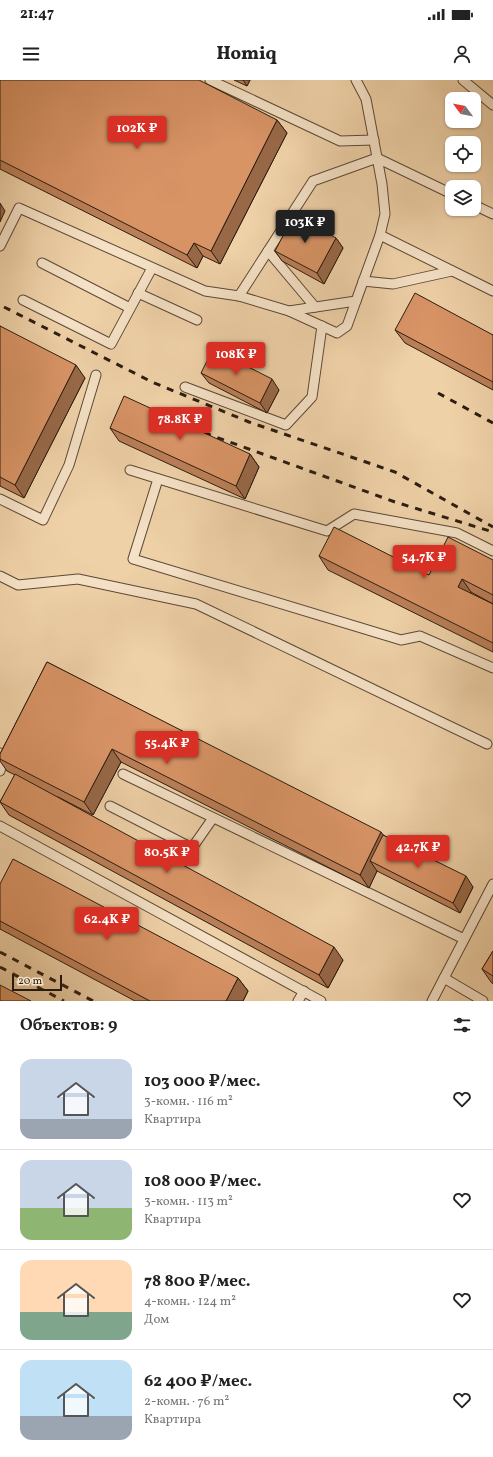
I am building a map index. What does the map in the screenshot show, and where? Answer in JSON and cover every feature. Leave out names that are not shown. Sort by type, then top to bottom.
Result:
[{"type":"lane","points":[[210,80],[340,141],[374,140]]},
{"type":"lane","points":[[0,246],[19,208],[205,291],[239,296],[289,311],[337,333],[347,326],[380,235],[385,214],[377,158],[366,99],[356,80]]},
{"type":"lane","points":[[463,80],[493,105]]},
{"type":"lane","points":[[239,296],[314,181],[377,158],[445,191]]},
{"type":"lane","points":[[481,208],[493,214]]},
{"type":"lane","points":[[380,235],[493,291]]},
{"type":"lane","points":[[268,251],[315,307]]},
{"type":"lane","points":[[42,263],[130,308]]},
{"type":"lane","points":[[23,300],[111,344],[152,268]]},
{"type":"lane","points":[[363,281],[393,284],[452,271]]},
{"type":"lane","points":[[138,293],[197,320]]},
{"type":"lane","points":[[289,311],[356,301]]},
{"type":"lane","points":[[184,386],[286,425],[312,397],[322,326]]},
{"type":"lane","points":[[0,499],[43,520],[69,465],[96,375]]},
{"type":"lane","points":[[130,470],[327,531],[354,514],[457,533],[493,551]]},
{"type":"lane","points":[[158,479],[133,559],[401,640],[420,636],[493,668]]},
{"type":"lane","points":[[0,576],[18,585],[78,579],[196,604],[487,744]]},
{"type":"lane","points":[[0,753],[4,758],[0,771]]},
{"type":"lane","points":[[123,774],[464,939]]},
{"type":"lane","points":[[110,806],[192,848],[213,818]]},
{"type":"lane","points":[[0,826],[321,1001]]},
{"type":"lane","points":[[432,1001],[493,884]]},
{"type":"lane","points":[[444,978],[483,1001]]},
{"type":"lane","points":[[298,1001],[304,992]]},
{"type":"building","points":[[0,80],[199,80],[277,120],[211,251],[194,243],[187,255],[0,160]]},
{"type":"building","points":[[294,215],[336,238],[317,273],[275,251]]},
{"type":"building","points":[[415,293],[493,335],[493,382],[395,330]]},
{"type":"building","points":[[0,326],[76,365],[15,485],[0,477]]},
{"type":"building","points":[[213,349],[272,379],[260,403],[201,373]]},
{"type":"building","points":[[124,396],[250,454],[236,486],[110,428]]},
{"type":"building","points":[[334,527],[429,575],[448,537],[493,560],[493,595],[462,579],[458,587],[493,604],[493,643],[319,556]]},
{"type":"building","points":[[47,662],[381,832],[360,875],[112,749],[84,802],[0,759],[0,754]]},
{"type":"building","points":[[15,774],[334,947],[319,975],[0,802]]},
{"type":"building","points":[[383,835],[466,876],[453,903],[370,861]]},
{"type":"building","points":[[13,859],[238,978],[226,1001],[150,1001],[0,921],[0,884]]},
{"type":"building","points":[[493,951],[493,976],[482,969]]},
{"type":"building","points":[[0,985],[31,1001],[0,1001]]},
{"type":"railway","points":[[4,307],[152,382],[249,422],[395,472],[493,527]]},
{"type":"railway","points":[[438,393],[493,423]]},
{"type":"railway","points":[[191,428],[395,502],[493,532]]},
{"type":"railway","points":[[0,952],[93,1001]]},
{"type":"railway","points":[[0,967],[64,1001]]}]
